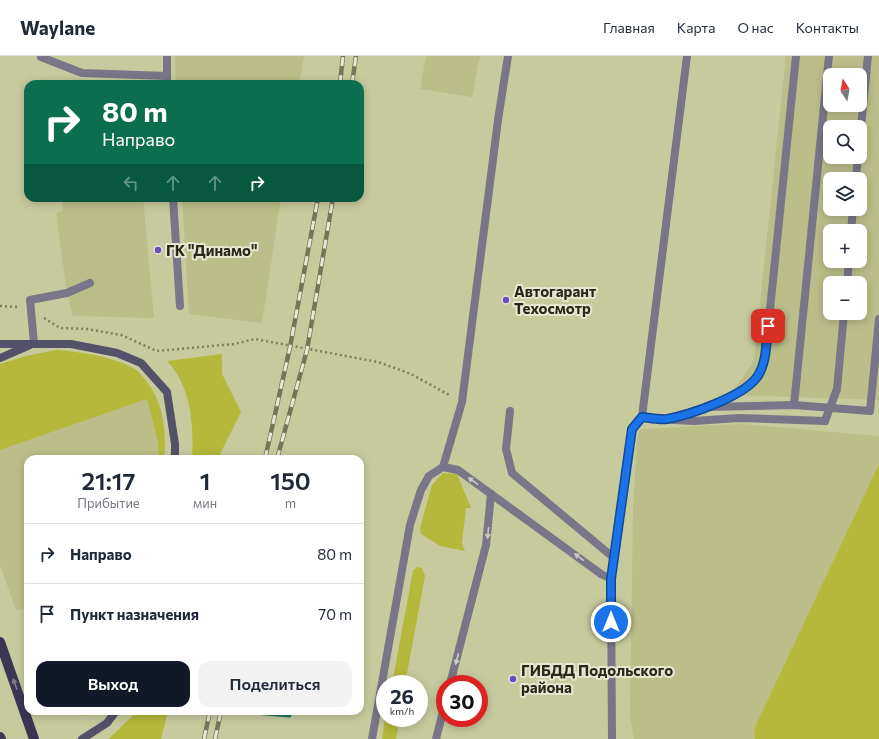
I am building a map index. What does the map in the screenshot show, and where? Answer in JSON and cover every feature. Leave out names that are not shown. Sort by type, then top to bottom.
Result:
[{"type":"main road","points":[[0,642],[24,710]]},
{"type":"main road","points":[[26,715],[34,739]]},
{"type":"street","points":[[41,57],[82,73],[167,80],[167,56]]},
{"type":"street","points":[[444,468],[462,402],[498,120],[508,56]]},
{"type":"street","points":[[612,739],[611,579],[632,429],[642,417],[688,56]]},
{"type":"street","points":[[666,419],[706,408],[743,390],[758,377],[765,358],[796,56]]},
{"type":"street","points":[[794,404],[829,56]]},
{"type":"street","points":[[862,120],[868,56]]},
{"type":"street","points":[[173,202],[180,306]]},
{"type":"street","points":[[34,343],[30,300],[67,293],[90,283]]},
{"type":"street","points":[[706,408],[794,404],[870,411],[879,319]]},
{"type":"street","points":[[642,417],[694,421],[739,418],[825,421],[837,389],[843,320]]},
{"type":"street","points":[[0,358],[34,343]]},
{"type":"street","points":[[0,344],[70,344],[117,353],[141,363],[167,392],[175,444],[175,455]]},
{"type":"street","points":[[510,411],[506,449],[512,473],[614,558]]},
{"type":"street","points":[[372,739],[410,525],[421,490],[429,476],[444,468],[458,470],[601,574],[611,579]]},
{"type":"street","points":[[452,675],[486,545],[491,494]]},
{"type":"street","points":[[82,739],[107,723],[113,715]]},
{"type":"street","points":[[436,739],[439,727]]},
{"type":"path","points":[[0,306],[20,307]]},
{"type":"path","points":[[50,322],[60,328],[87,329],[121,335],[157,351],[234,344],[255,339],[378,362],[411,374],[462,402]]},
{"type":"shaded area","points":[[175,56],[304,56],[300,80],[176,80]]},
{"type":"shaded area","points":[[426,56],[480,56],[472,97],[420,89]]},
{"type":"shaded area","points":[[786,56],[879,56],[879,400],[730,395],[754,361]]},
{"type":"shaded area","points":[[62,202],[143,202],[154,318],[73,316],[67,293],[56,213],[63,211]]},
{"type":"shaded area","points":[[182,202],[280,202],[262,323],[189,314]]},
{"type":"shaded area","points":[[56,350],[86,353],[115,360],[134,369],[149,385],[159,404],[164,426],[164,455],[159,455],[158,442],[147,399],[0,450],[0,364],[26,356]]},
{"type":"shaded area","points":[[222,354],[222,374],[241,412],[221,455],[192,455],[191,420],[186,394],[175,371],[167,361]]},
{"type":"shaded area","points":[[147,399],[158,442],[159,455],[24,455],[24,609],[16,610],[0,565],[0,450]]},
{"type":"shaded area","points":[[742,424],[879,436],[879,464],[754,729],[755,739],[634,739],[630,715],[633,508],[637,440],[640,429]]},
{"type":"shaded area","points":[[879,464],[879,739],[755,739],[754,729]]},
{"type":"shaded area","points":[[443,473],[457,474],[471,508],[466,508],[462,543],[465,551],[440,546],[421,534],[420,528],[432,485]]},
{"type":"shaded area","points":[[417,567],[422,568],[425,576],[407,675],[394,675],[413,571]]},
{"type":"shaded area","points":[[133,715],[167,715],[161,739],[109,739]]},
{"type":"shaded area","points":[[384,727],[398,727],[396,739],[382,739]]},
{"type":"railway","points":[[340,80],[343,56]]},
{"type":"railway","points":[[353,80],[356,56]]},
{"type":"railway","points":[[266,455],[290,347],[317,202]]},
{"type":"railway","points":[[278,455],[307,350],[332,202]]},
{"type":"railway","points":[[204,739],[209,715]]},
{"type":"railway","points":[[215,739],[220,715]]},
{"type":"place","name":"ГК \"Динамо\"","points":[[158,250]]},
{"type":"place","name":"Автогарант Техосмотр","points":[[506,300]]},
{"type":"place","name":"ГИБДД Подольского района","points":[[513,679]]},
{"type":"route","points":[[611,622],[611,579],[632,429],[642,417],[666,419],[706,408],[743,390],[758,377],[765,358],[768,326]]}]
